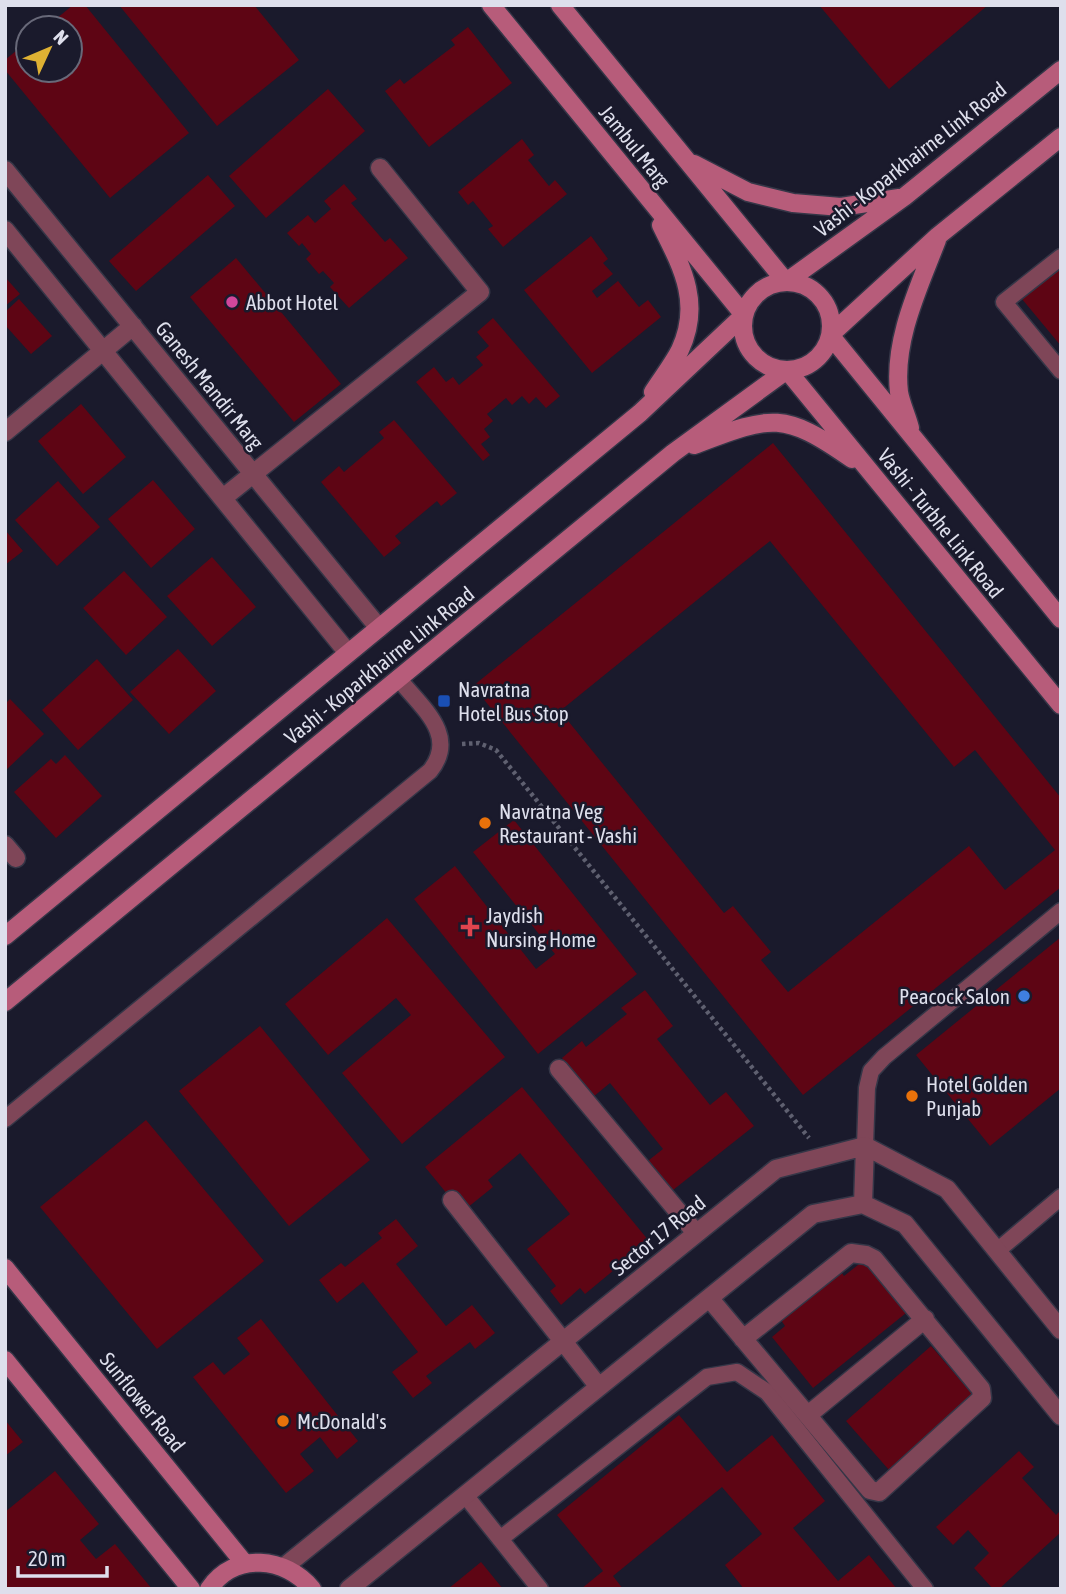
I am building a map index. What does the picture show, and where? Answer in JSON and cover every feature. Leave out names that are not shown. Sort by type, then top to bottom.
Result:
[{"type":"main road","name":"Jambul Marg","points":[[491,5],[744,315]]},
{"type":"main road","name":"Jambul Marg","points":[[560,5],[786,282]]},
{"type":"main road","name":"Vashi - Koparkhairne Link Road","points":[[786,282],[904,197],[1061,70]]},
{"type":"main road","points":[[830,335],[938,236],[1061,137]]},
{"type":"main road","points":[[687,161],[748,192],[793,203],[841,207],[904,197]]},
{"type":"main road","points":[[640,413],[680,350],[690,320],[689,291],[681,264],[646,195]]},
{"type":"main road","points":[[912,435],[900,392],[901,355],[910,311],[938,236]]},
{"type":"main road","points":[[771,284],[799,284],[811,289],[828,309],[830,335],[824,349],[814,360],[787,370],[774,368],[752,353],[743,328],[744,315],[749,302],[759,291],[771,284]]},
{"type":"main road","name":"Vashi - Koparkhairne Link Road","points":[[5,936],[640,413],[744,315]]},
{"type":"main road","name":"Vashi - Turbhe Link Road","points":[[830,335],[1061,619]]},
{"type":"main road","name":"Vashi - Koparkhairne Link Road","points":[[5,1002],[673,453],[787,370]]},
{"type":"main road","name":"Vashi - Turbhe Link Road","points":[[787,370],[1061,705]]},
{"type":"main road","points":[[673,453],[746,426],[772,421],[797,425],[869,471]]},
{"type":"main road","name":"Sunflower Road","points":[[5,1268],[245,1564]]},
{"type":"main road","points":[[5,1360],[191,1589]]},
{"type":"main road","points":[[209,1589],[224,1573],[245,1564],[265,1562],[284,1567],[304,1579],[312,1589]]},
{"type":"street","points":[[223,498],[480,292],[380,168]]},
{"type":"street","name":"Ganesh Mandir Marg","points":[[5,170],[12,193],[133,326],[379,628]]},
{"type":"street","points":[[5,230],[348,653]]},
{"type":"street","points":[[5,432],[133,326]]},
{"type":"street","points":[[559,1069],[696,1233]]},
{"type":"street","points":[[863,1204],[865,1146],[947,1189],[1061,1329]]},
{"type":"street","name":"Sector 17 Road","points":[[284,1567],[776,1169],[865,1146]]},
{"type":"street","points":[[452,1200],[598,1387]]},
{"type":"street","points":[[349,1589],[813,1214],[863,1204],[905,1224],[1061,1416]]},
{"type":"street","points":[[710,1299],[743,1339],[808,1415],[870,1490],[879,1492],[982,1398],[981,1389],[925,1319],[874,1259],[866,1255],[851,1253],[743,1339]]},
{"type":"street","points":[[808,1415],[925,1319]]},
{"type":"lane","points":[[1061,257],[1004,302],[1061,371]]},
{"type":"lane","points":[[5,1119],[430,771],[439,760],[442,745],[439,731],[398,678]]},
{"type":"lane","points":[[865,1146],[867,1088],[872,1071],[884,1057],[1061,911]]},
{"type":"lane","points":[[997,1251],[1061,1197]]},
{"type":"lane","points":[[500,1539],[707,1377],[737,1371],[767,1392],[925,1589]]},
{"type":"lane","points":[[465,1495],[540,1589]]},
{"type":"path","points":[[442,745],[479,743],[496,750],[824,1156]]},
{"type":"building","points":[[73,5],[85,5],[189,133],[110,198],[16,84],[84,84],[84,14],[62,14]]},
{"type":"building","points":[[119,5],[254,5],[299,60],[217,126]]},
{"type":"building","points":[[819,5],[988,5],[889,89]]},
{"type":"building","points":[[468,27],[512,83],[429,147],[385,91],[400,79],[404,84],[455,45],[451,40]]},
{"type":"building","points":[[14,53],[14,81],[5,70],[5,60]]},
{"type":"building","points":[[328,89],[365,131],[266,218],[229,176]]},
{"type":"building","points":[[522,139],[534,155],[528,160],[549,186],[555,180],[567,194],[503,247],[488,229],[493,226],[473,201],[468,205],[458,192]]},
{"type":"building","points":[[208,175],[235,206],[136,291],[109,261]]},
{"type":"building","points":[[344,184],[357,199],[351,203],[385,242],[390,238],[408,258],[349,308],[330,287],[334,283],[323,271],[319,274],[306,259],[311,254],[302,243],[299,246],[287,233],[308,215],[315,223],[331,209],[324,201]]},
{"type":"building","points":[[591,236],[608,259],[603,263],[613,274],[592,291],[597,298],[618,281],[639,307],[648,300],[661,317],[592,373],[524,290]]},
{"type":"building","points":[[236,258],[341,384],[294,422],[190,297]]},
{"type":"building","points":[[1061,267],[1061,346],[1022,299]]},
{"type":"building","points":[[5,277],[20,294],[5,306]]},
{"type":"building","points":[[19,299],[52,336],[31,354],[5,325],[5,312]]},
{"type":"building","points":[[493,318],[560,396],[546,408],[536,397],[529,404],[522,396],[512,405],[506,398],[487,414],[493,421],[484,429],[490,437],[481,444],[490,455],[483,461],[416,382],[434,367],[446,382],[453,377],[459,385],[483,365],[476,357],[489,346],[477,332]]},
{"type":"building","points":[[81,404],[126,457],[83,494],[38,441]]},
{"type":"building","points":[[394,420],[457,493],[441,506],[437,501],[395,536],[401,543],[384,557],[321,482],[339,466],[344,472],[384,438],[379,432]]},
{"type":"building","points":[[773,443],[1061,798],[1061,887],[803,1095],[473,686]],"holes":[[[770,541],[954,767],[975,750],[1055,850],[1005,890],[969,846],[788,992],[761,960],[771,952],[733,906],[724,913],[560,711]]]},
{"type":"building","points":[[153,480],[195,529],[151,568],[108,519]]},
{"type":"building","points":[[58,481],[100,527],[57,566],[15,520]]},
{"type":"building","points":[[5,530],[23,551],[5,565]]},
{"type":"building","points":[[212,557],[256,607],[212,646],[167,596]]},
{"type":"building","points":[[124,571],[167,617],[126,655],[83,608]]},
{"type":"building","points":[[178,649],[216,691],[169,734],[130,692]]},
{"type":"building","points":[[97,659],[133,700],[78,750],[42,710]]},
{"type":"building","points":[[10,699],[44,734],[5,771],[5,704]]},
{"type":"building","points":[[65,755],[102,796],[56,838],[14,792],[51,759],[56,764]]},
{"type":"building","name":"Jaydish Nursing Home","points":[[514,820],[637,974],[538,1054],[414,899],[455,866],[536,969],[555,954],[473,852]]},
{"type":"building","points":[[387,918],[505,1057],[402,1144],[342,1073],[411,1015],[396,998],[328,1055],[285,1004]]},
{"type":"building","name":"Peacock Salon","points":[[1061,937],[1061,1088],[990,1146],[916,1055]]},
{"type":"building","points":[[645,990],[673,1026],[657,1039],[710,1105],[726,1092],[754,1126],[668,1194],[644,1164],[663,1149],[610,1083],[593,1097],[562,1058],[582,1041],[586,1047],[627,1014],[621,1008]]},
{"type":"building","points":[[260,1026],[370,1160],[289,1226],[179,1091]]},
{"type":"building","points":[[522,1087],[649,1241],[585,1294],[580,1288],[561,1305],[550,1291],[556,1286],[527,1249],[570,1214],[520,1153],[488,1180],[493,1187],[462,1212],[425,1167]]},
{"type":"building","points":[[146,1120],[264,1261],[157,1349],[40,1207]]},
{"type":"building","points":[[396,1219],[418,1246],[396,1264],[446,1326],[472,1305],[495,1333],[475,1349],[470,1342],[426,1376],[432,1383],[413,1398],[392,1372],[418,1352],[363,1282],[337,1303],[319,1280],[341,1263],[345,1267],[382,1238],[378,1233]]},
{"type":"building","points":[[863,1261],[906,1313],[813,1388],[772,1337],[785,1326],[779,1317],[839,1269],[844,1276]]},
{"type":"building","points":[[261,1319],[358,1441],[337,1459],[320,1437],[300,1454],[314,1471],[286,1493],[193,1377],[213,1362],[224,1375],[250,1354],[237,1338]]},
{"type":"building","points":[[931,1346],[974,1396],[889,1470],[846,1421]]},
{"type":"building","points":[[679,1415],[727,1472],[772,1435],[825,1501],[793,1528],[838,1581],[869,1555],[897,1589],[744,1589],[725,1565],[762,1534],[722,1487],[613,1576],[623,1589],[581,1589],[603,1571],[557,1515]]},
{"type":"building","points":[[5,1420],[23,1442],[5,1456]]},
{"type":"building","points":[[1019,1451],[1034,1467],[1022,1478],[1056,1515],[1061,1510],[1061,1532],[999,1589],[993,1589],[974,1568],[989,1553],[968,1530],[953,1545],[936,1527]]},
{"type":"building","points":[[55,1471],[99,1524],[80,1540],[96,1559],[115,1544],[152,1589],[5,1589],[5,1512]]},
{"type":"building","points":[[481,1562],[503,1589],[448,1589]]},
{"type":"place","name":"Abbot Hotel","points":[[232,302]]},
{"type":"place","name":"Navratna Hotel Bus Stop","points":[[444,701]]},
{"type":"place","name":"Navratna Veg Restaurant - Vashi","points":[[485,823]]},
{"type":"place","name":"Jaydish Nursing Home","points":[[470,927]]},
{"type":"place","name":"Peacock Salon","points":[[1024,996]]},
{"type":"place","name":"Hotel Golden Punjab","points":[[912,1096]]},
{"type":"place","name":"McDonald's","points":[[283,1421]]}]
